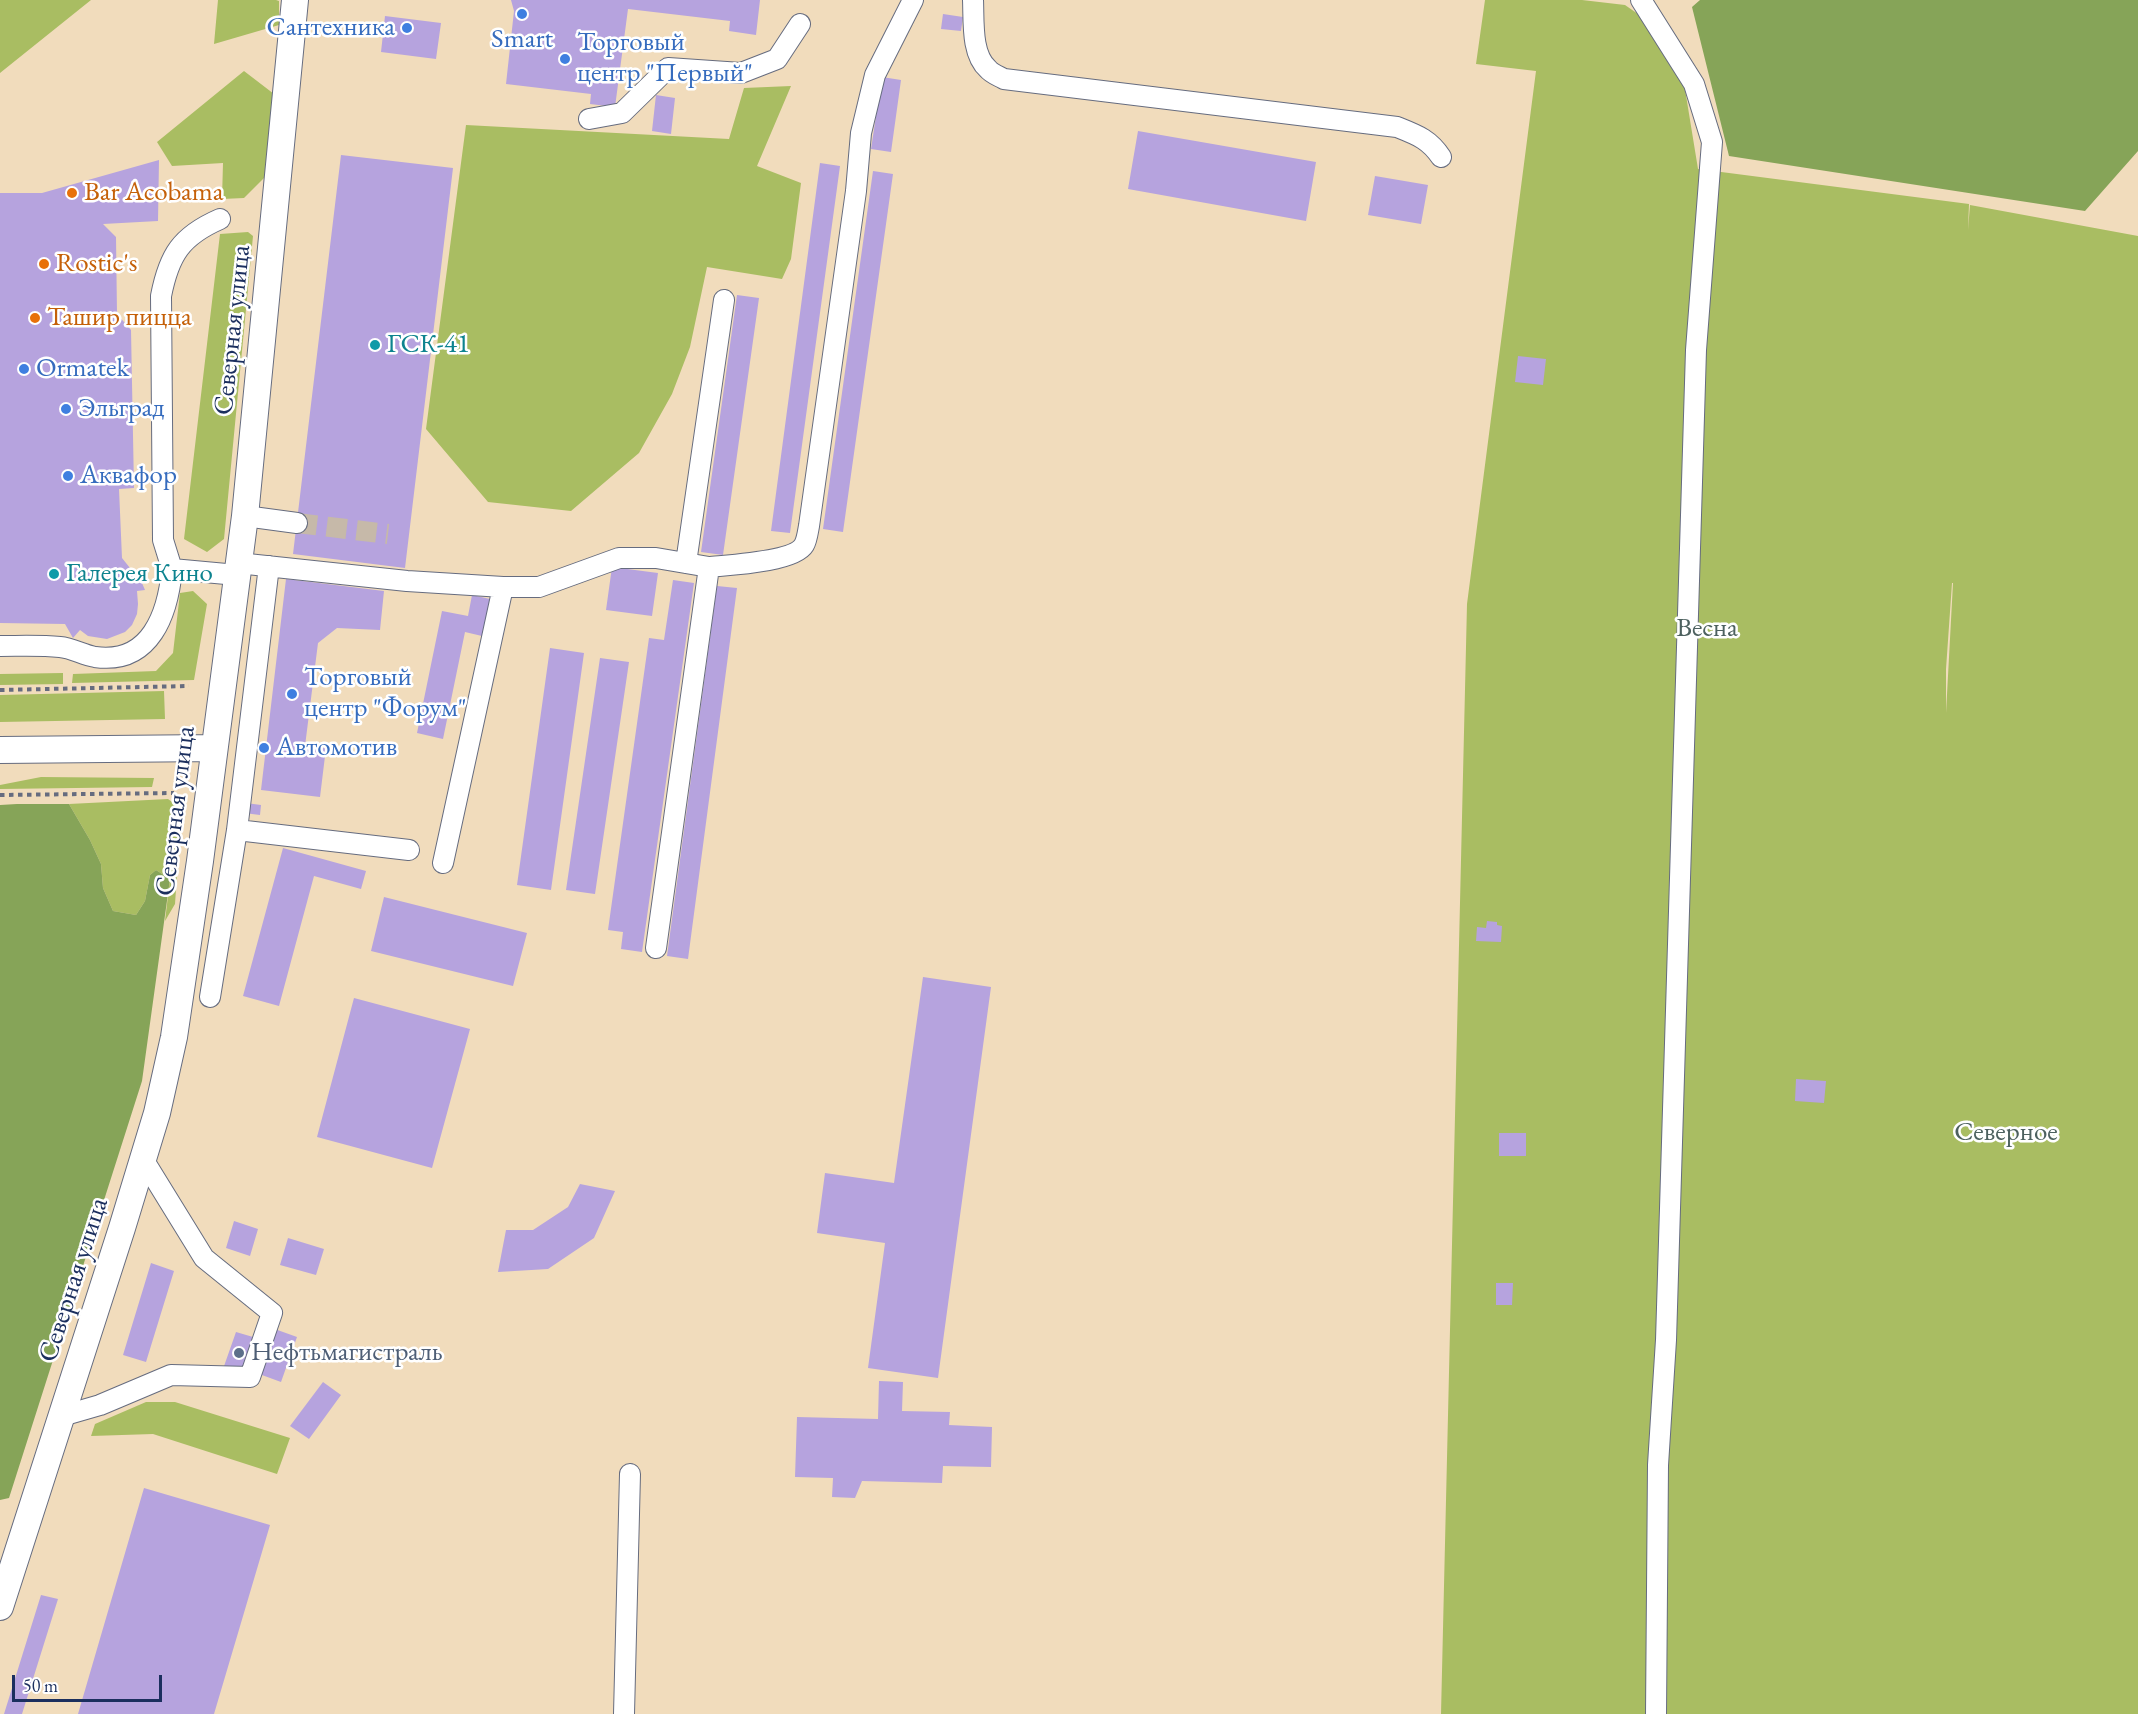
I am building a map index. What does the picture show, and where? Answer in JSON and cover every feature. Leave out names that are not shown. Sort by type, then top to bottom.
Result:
[{"type":"main road","name":"Северная улица","points":[[0,1606],[143,1159],[166,1078],[174,1037],[200,861],[245,516],[296,0]]},
{"type":"main road","points":[[0,750],[214,748]]},
{"type":"lane","points":[[172,569],[237,569],[269,566],[407,580],[503,587],[539,587],[619,558],[656,558],[709,567],[763,561],[794,553],[804,545],[809,526],[856,191],[861,133],[875,75],[913,0]]},
{"type":"lane","points":[[973,0],[974,33],[980,59],[988,70],[1004,79],[1397,127],[1416,134],[1433,145],[1442,157]]},
{"type":"lane","points":[[1641,0],[1694,84],[1712,142],[1696,350],[1666,1316],[1658,1465],[1656,1714]]},
{"type":"lane","points":[[589,119],[621,113],[668,68],[741,73],[777,58],[800,24]]},
{"type":"lane","points":[[0,646],[62,647],[104,658],[132,652],[141,647],[159,622],[168,602],[172,569],[164,540],[161,296],[174,252],[201,227],[220,219]]},
{"type":"lane","points":[[686,563],[724,300]]},
{"type":"lane","points":[[245,516],[297,523]]},
{"type":"lane","points":[[210,997],[237,830],[269,566]]},
{"type":"lane","points":[[656,948],[709,567]]},
{"type":"lane","points":[[443,862],[503,587]]},
{"type":"lane","points":[[237,830],[409,850]]},
{"type":"lane","points":[[62,1416],[100,1405],[171,1375],[250,1377],[272,1313],[204,1258],[143,1159]]},
{"type":"lane","points":[[624,1714],[630,1474]]},
{"type":"path","points":[[0,690],[189,686]]},
{"type":"path","points":[[0,795],[174,793]]},
{"type":"green space","points":[[0,0],[91,0],[0,73]]},
{"type":"green space","points":[[218,0],[279,1],[279,25],[214,44]]},
{"type":"green space","name":"Весна","points":[[1485,0],[1582,0],[1625,5],[1648,21],[1683,77],[1698,169],[1969,204],[1968,230],[1970,205],[2138,236],[2138,1714],[1441,1714],[1467,604],[1536,71],[1476,64]],"holes":[[[1953,583],[1946,713],[1946,669]]]},
{"type":"green space","points":[[1700,0],[2138,0],[2138,151],[2085,211],[1729,156],[1692,7]]},
{"type":"green space","points":[[244,71],[274,94],[272,170],[244,198],[222,199],[223,163],[172,166],[157,142]]},
{"type":"green space","points":[[791,86],[757,166],[801,183],[791,259],[782,279],[707,267],[690,347],[672,394],[639,453],[571,511],[488,502],[426,429],[466,125],[729,139],[744,88]]},
{"type":"green space","points":[[248,232],[253,236],[224,539],[207,552],[184,539],[220,234]]},
{"type":"green space","points":[[193,591],[207,604],[194,680],[72,683],[73,674],[156,671],[173,653],[180,593]]},
{"type":"green space","points":[[63,673],[63,684],[0,685],[0,674]]},
{"type":"green space","points":[[164,691],[165,719],[0,722],[0,695]]},
{"type":"green space","points":[[41,777],[154,778],[152,787],[0,789],[0,785]]},
{"type":"green space","points":[[168,799],[175,804],[182,829],[175,904],[165,921],[170,879],[156,870],[150,875],[145,901],[136,915],[113,911],[103,888],[101,864],[69,804]]},
{"type":"green space","points":[[69,804],[101,864],[103,888],[113,911],[136,915],[145,901],[150,875],[156,870],[170,879],[142,1081],[9,1498],[0,1500],[0,805]]},
{"type":"green space","points":[[146,1402],[175,1402],[290,1438],[277,1474],[153,1434],[91,1436],[95,1424]]},
{"type":"building","name":"Торговый центр \"Первый\"","points":[[511,0],[760,0],[756,35],[729,31],[730,21],[628,9],[615,107],[590,104],[591,94],[506,84],[514,11]]},
{"type":"building","points":[[943,14],[963,17],[961,31],[941,29]]},
{"type":"building","points":[[385,16],[441,23],[436,59],[381,52]]},
{"type":"building","points":[[882,77],[901,80],[891,152],[871,149]]},
{"type":"building","points":[[656,95],[675,98],[671,134],[652,131]]},
{"type":"building","points":[[1138,131],[1316,162],[1306,221],[1128,189]]},
{"type":"building","name":"ГСК-41","points":[[341,155],[453,168],[405,568],[293,554]]},
{"type":"building","name":"Эльград","points":[[159,160],[158,221],[103,224],[116,237],[117,314],[131,330],[134,488],[119,489],[122,558],[145,590],[137,591],[137,614],[132,625],[125,632],[107,639],[88,636],[80,630],[73,638],[65,624],[0,623],[0,193],[42,193]]},
{"type":"building","points":[[820,163],[840,166],[790,533],[771,531]]},
{"type":"building","points":[[873,171],[893,174],[843,532],[823,529]]},
{"type":"building","points":[[1375,176],[1428,185],[1421,224],[1368,215]]},
{"type":"building","points":[[737,295],[759,298],[723,555],[701,552]]},
{"type":"building","points":[[1518,356],[1546,359],[1543,385],[1515,382]]},
{"type":"building","points":[[612,567],[658,573],[652,616],[606,610]]},
{"type":"building","name":"Торговый центр \"Форум\"","points":[[286,579],[384,591],[380,630],[337,628],[318,643],[305,746],[326,748],[320,797],[261,790]]},
{"type":"building","points":[[673,580],[694,583],[642,952],[621,949],[623,932],[608,930],[649,638],[664,640]]},
{"type":"building","points":[[717,586],[737,588],[688,959],[667,956]]},
{"type":"building","points":[[472,595],[490,599],[482,636],[465,632],[443,739],[417,733],[442,611],[468,616]]},
{"type":"building","points":[[550,648],[584,653],[551,890],[517,885]]},
{"type":"building","points":[[600,658],[629,662],[595,894],[566,890]]},
{"type":"building","points":[[246,803],[261,805],[260,815],[244,813]]},
{"type":"building","points":[[283,848],[366,871],[361,889],[314,876],[279,1006],[243,996]]},
{"type":"building","points":[[384,897],[527,933],[513,986],[371,951]]},
{"type":"building","points":[[1487,921],[1497,922],[1497,925],[1502,926],[1501,942],[1476,941],[1477,927],[1486,928]]},
{"type":"building","points":[[923,977],[991,987],[938,1378],[868,1368],[885,1243],[817,1233],[825,1173],[894,1183]]},
{"type":"building","points":[[354,998],[470,1029],[432,1168],[317,1137]]},
{"type":"building","points":[[1796,1079],[1826,1081],[1824,1103],[1795,1101]]},
{"type":"building","points":[[1499,1133],[1526,1133],[1526,1156],[1499,1156]]},
{"type":"building","points":[[580,1184],[615,1191],[594,1238],[548,1269],[498,1272],[506,1230],[533,1230],[568,1207]]},
{"type":"building","points":[[234,1221],[258,1229],[250,1256],[226,1248]]},
{"type":"building","points":[[288,1238],[324,1249],[316,1275],[280,1265]]},
{"type":"building","points":[[151,1263],[174,1271],[146,1362],[123,1355]]},
{"type":"building","points":[[1496,1283],[1513,1283],[1512,1305],[1496,1305]]},
{"type":"building","points":[[258,1323],[297,1337],[281,1382],[240,1367],[237,1374],[223,1369],[236,1332],[253,1337]]},
{"type":"building","points":[[879,1381],[903,1382],[902,1411],[950,1412],[949,1425],[992,1427],[991,1467],[943,1466],[942,1483],[862,1481],[855,1498],[832,1497],[833,1478],[795,1477],[797,1417],[878,1419]]},
{"type":"building","points":[[323,1382],[341,1395],[309,1439],[290,1426]]},
{"type":"building","points":[[144,1488],[270,1525],[214,1714],[78,1714]]},
{"type":"building","points":[[41,1595],[58,1599],[22,1714],[4,1714]]},
{"type":"tunnel","points":[[297,523],[388,534]]},
{"type":"place","name":"Smart","points":[[522,14]]},
{"type":"place","name":"Сантехника","points":[[407,28]]},
{"type":"place","name":"Торговый центр \"Первый\"","points":[[565,59]]},
{"type":"place","name":"Bar Acobama","points":[[72,193]]},
{"type":"place","name":"Rostic's","points":[[44,264]]},
{"type":"place","name":"Ташир пицца","points":[[35,318]]},
{"type":"place","name":"ГСК-41","points":[[375,345]]},
{"type":"place","name":"Ormatek","points":[[24,369]]},
{"type":"place","name":"Эльград","points":[[66,409]]},
{"type":"place","name":"Аквафор","points":[[68,476]]},
{"type":"place","name":"Галерея Кино","points":[[54,574]]},
{"type":"place","name":"Торговый центр \"Форум\"","points":[[292,694]]},
{"type":"place","name":"Автомотив","points":[[264,748]]},
{"type":"place","name":"Нефтьмагистраль","points":[[239,1353]]},
{"type":"park label","name":"Северное","points":[[2006,1133]]}]
